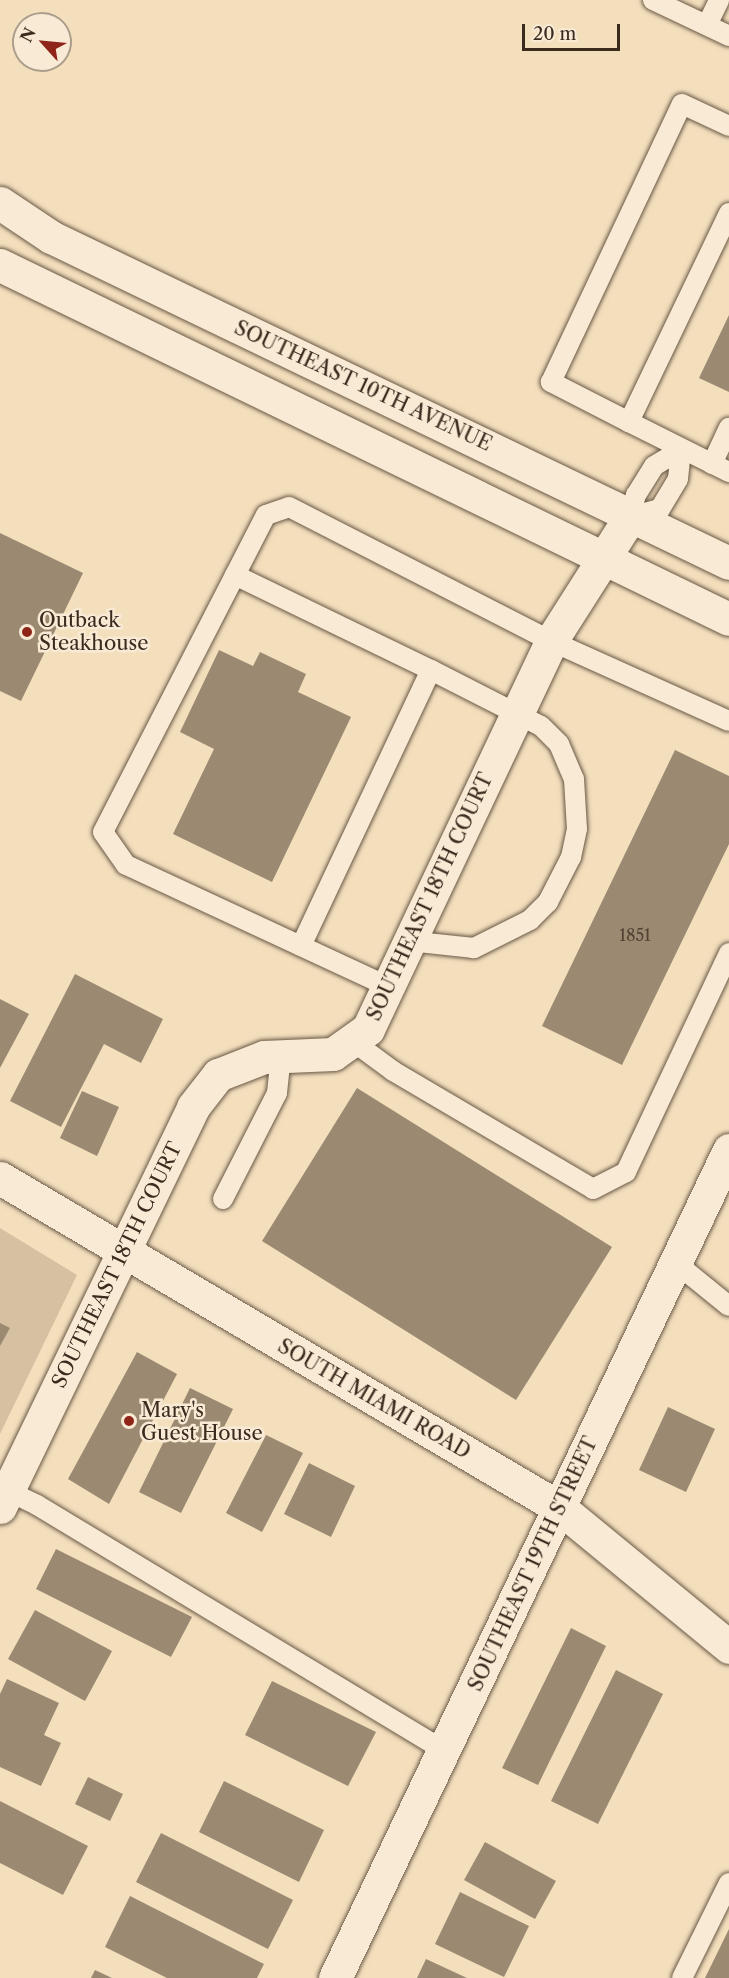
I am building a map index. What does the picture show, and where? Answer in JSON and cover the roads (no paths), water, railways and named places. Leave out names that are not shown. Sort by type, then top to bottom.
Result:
[{"type":"street","name":"SOUTHEAST 10TH AVENUE","points":[[0,203],[51,237],[729,563]]},
{"type":"street","points":[[0,266],[729,619]]},
{"type":"street","points":[[388,454],[411,410]]},
{"type":"street","name":"SOUTHEAST 18TH COURT","points":[[2,1495],[193,1107],[218,1075],[281,1056],[333,1054],[368,1029],[551,640],[630,516]]},
{"type":"street","name":"SOUTHEAST 19TH STREET","points":[[335,1978],[676,1263],[727,1161]]},
{"type":"street","name":"SOUTH MIAMI ROAD","points":[[0,1178],[560,1508],[726,1636]]},
{"type":"lane","points":[[652,0],[729,36]]},
{"type":"lane","points":[[707,25],[719,0]]},
{"type":"lane","points":[[729,126],[682,104],[551,382],[681,450],[721,468],[729,428]]},
{"type":"lane","points":[[629,422],[729,213]]},
{"type":"lane","points":[[630,516],[660,508],[678,479],[681,450]]},
{"type":"lane","points":[[630,516],[636,495],[654,466],[681,450]]},
{"type":"lane","points":[[387,986],[126,865],[103,832],[266,515],[289,507],[551,640],[729,721]]},
{"type":"lane","points":[[235,575],[431,670],[515,716],[541,726],[559,744],[574,779],[577,829],[571,857],[548,902],[501,939],[474,948],[409,941]]},
{"type":"lane","points":[[301,946],[431,670]]},
{"type":"lane","points":[[351,1040],[593,1189],[626,1172],[729,953]]},
{"type":"lane","points":[[223,1199],[277,1093],[281,1056]]},
{"type":"lane","points":[[676,1263],[729,1306]]},
{"type":"lane","points":[[2,1495],[37,1504],[444,1751]]},
{"type":"lane","points":[[682,1978],[729,1883]]},
{"type":"place","name":"Outback Steakhouse","points":[[27,632]]},
{"type":"place","name":"Mary's Guest House","points":[[129,1421]]}]
